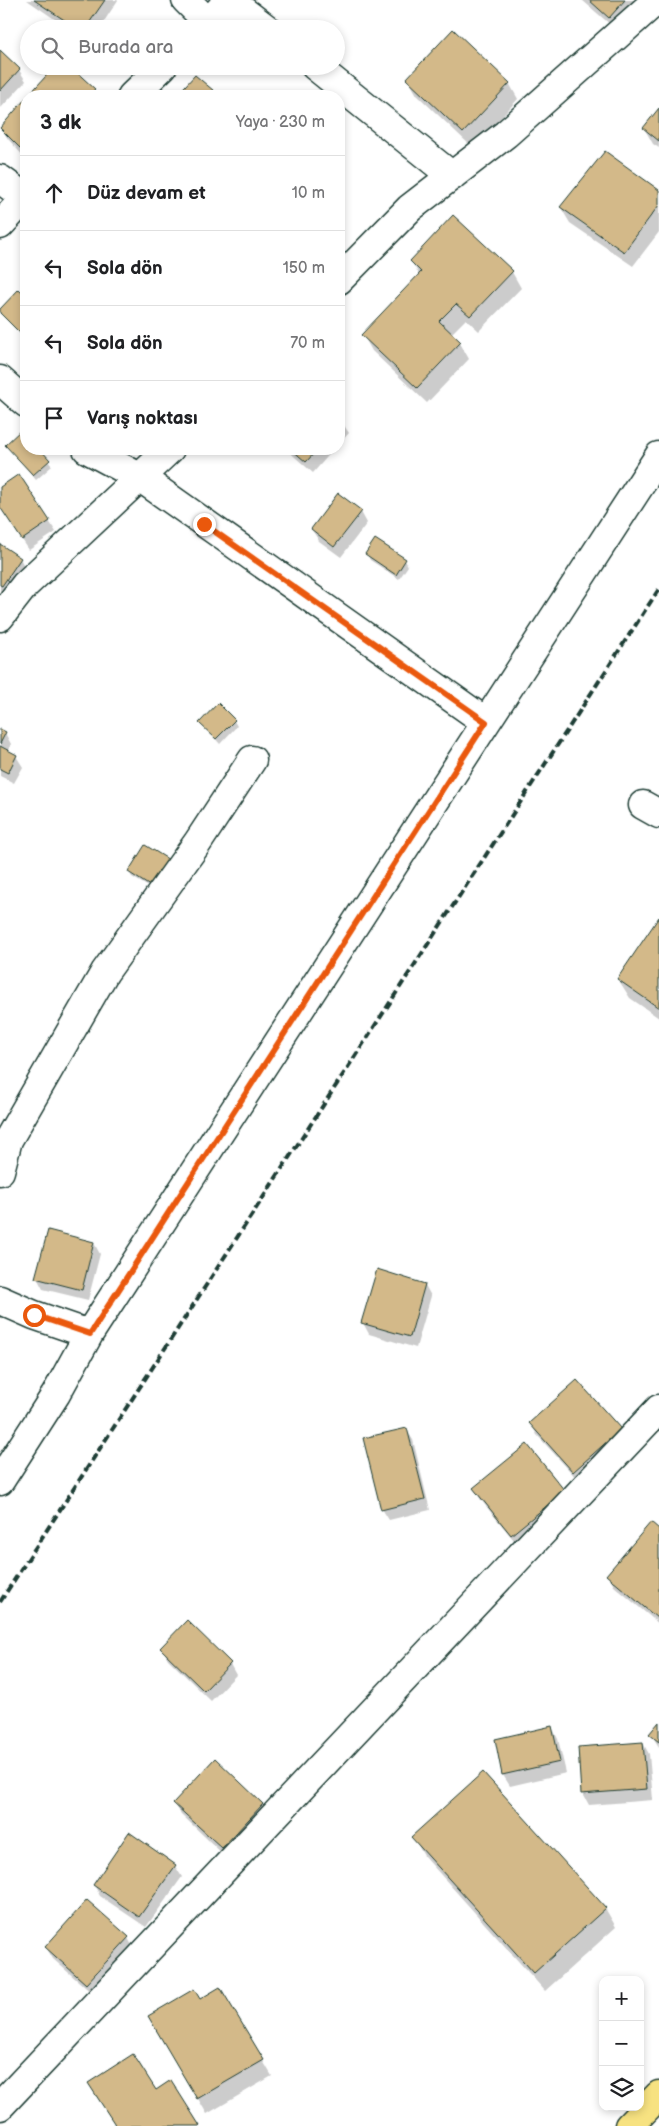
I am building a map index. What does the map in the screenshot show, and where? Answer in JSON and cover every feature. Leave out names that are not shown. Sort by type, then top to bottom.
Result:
[{"type":"highway","points":[[629,2126],[659,2095]]},
{"type":"street","points":[[186,0],[201,20]]},
{"type":"street","points":[[212,20],[230,0],[256,20]]},
{"type":"street","points":[[345,274],[410,208],[506,134],[657,0]]},
{"type":"street","points":[[138,90],[154,75]]},
{"type":"street","points":[[326,75],[345,90]]},
{"type":"street","points":[[345,90],[452,176]]},
{"type":"street","points":[[0,179],[20,193]]},
{"type":"street","points":[[0,225],[20,203]]},
{"type":"street","points":[[0,380],[20,398]]},
{"type":"street","points":[[98,455],[140,478],[486,722]]},
{"type":"street","points":[[0,617],[25,585],[164,455]]},
{"type":"street","points":[[0,1481],[56,1394],[90,1334],[659,456]]},
{"type":"street","points":[[0,1171],[8,1140],[105,972],[198,842],[252,760]]},
{"type":"street","points":[[0,1300],[34,1315],[90,1334]]},
{"type":"street","points":[[0,2106],[659,1408]]},
{"type":"building","points":[[34,0],[105,0],[91,20],[64,20]]},
{"type":"building","points":[[589,0],[625,0],[609,18]]},
{"type":"building","points":[[453,29],[510,83],[463,133],[406,79]]},
{"type":"building","points":[[0,50],[20,69],[0,91]]},
{"type":"building","points":[[47,75],[80,75],[95,89],[94,90],[33,90]]},
{"type":"building","points":[[195,75],[213,90],[181,90]]},
{"type":"building","points":[[20,105],[20,148],[0,128]]},
{"type":"building","points":[[659,108],[659,141],[643,128]]},
{"type":"building","points":[[605,151],[659,190],[659,205],[624,252],[560,207]]},
{"type":"building","points":[[453,215],[513,271],[470,316],[456,304],[439,321],[461,342],[417,388],[361,335],[421,272],[410,261]]},
{"type":"building","points":[[20,290],[20,333],[0,313],[0,309]]},
{"type":"building","points":[[20,431],[20,455],[45,455],[50,460],[33,475],[5,445]]},
{"type":"building","points":[[298,455],[312,455],[306,462]]},
{"type":"building","points":[[19,474],[50,521],[22,540],[0,507],[0,487]]},
{"type":"building","points":[[338,493],[362,511],[334,547],[311,529]]},
{"type":"building","points":[[375,539],[406,559],[396,575],[365,554]]},
{"type":"building","points":[[0,544],[21,558],[2,586],[0,585]]},
{"type":"building","points":[[218,703],[235,720],[216,739],[199,723]]},
{"type":"building","points":[[0,729],[6,732],[0,744]]},
{"type":"building","points":[[0,746],[17,755],[8,773],[0,769]]},
{"type":"building","points":[[145,845],[171,861],[153,888],[128,872]]},
{"type":"building","points":[[659,917],[659,1008],[617,979]]},
{"type":"building","points":[[48,1230],[94,1242],[82,1290],[35,1278]]},
{"type":"building","points":[[377,1269],[425,1284],[410,1337],[361,1323]]},
{"type":"building","points":[[577,1380],[621,1429],[573,1472],[529,1423]]},
{"type":"building","points":[[407,1428],[425,1499],[381,1510],[363,1438]]},
{"type":"building","points":[[527,1444],[565,1491],[511,1535],[473,1488]]},
{"type":"building","points":[[651,1522],[659,1529],[659,1616],[657,1618],[606,1575]]},
{"type":"building","points":[[187,1620],[231,1663],[204,1691],[160,1648]]},
{"type":"building","points":[[659,1722],[659,1742],[649,1734]]},
{"type":"building","points":[[552,1726],[560,1762],[502,1775],[495,1739]]},
{"type":"building","points":[[643,1742],[647,1789],[581,1794],[578,1747]]},
{"type":"building","points":[[215,1758],[263,1804],[222,1848],[173,1803]]},
{"type":"building","points":[[483,1772],[606,1908],[534,1973],[411,1837]]},
{"type":"building","points":[[129,1832],[176,1865],[139,1917],[93,1885]]},
{"type":"building","points":[[87,1900],[129,1937],[86,1984],[45,1947]]},
{"type":"building","points":[[220,1987],[264,2060],[197,2099],[148,2016],[194,1989],[200,1999]]},
{"type":"building","points":[[133,2054],[156,2090],[171,2080],[200,2126],[116,2126],[88,2083]]},
{"type":"railway","points":[[0,1602],[659,589]]},
{"type":"route","points":[[34,1315],[90,1334],[486,722],[204,524]]}]
